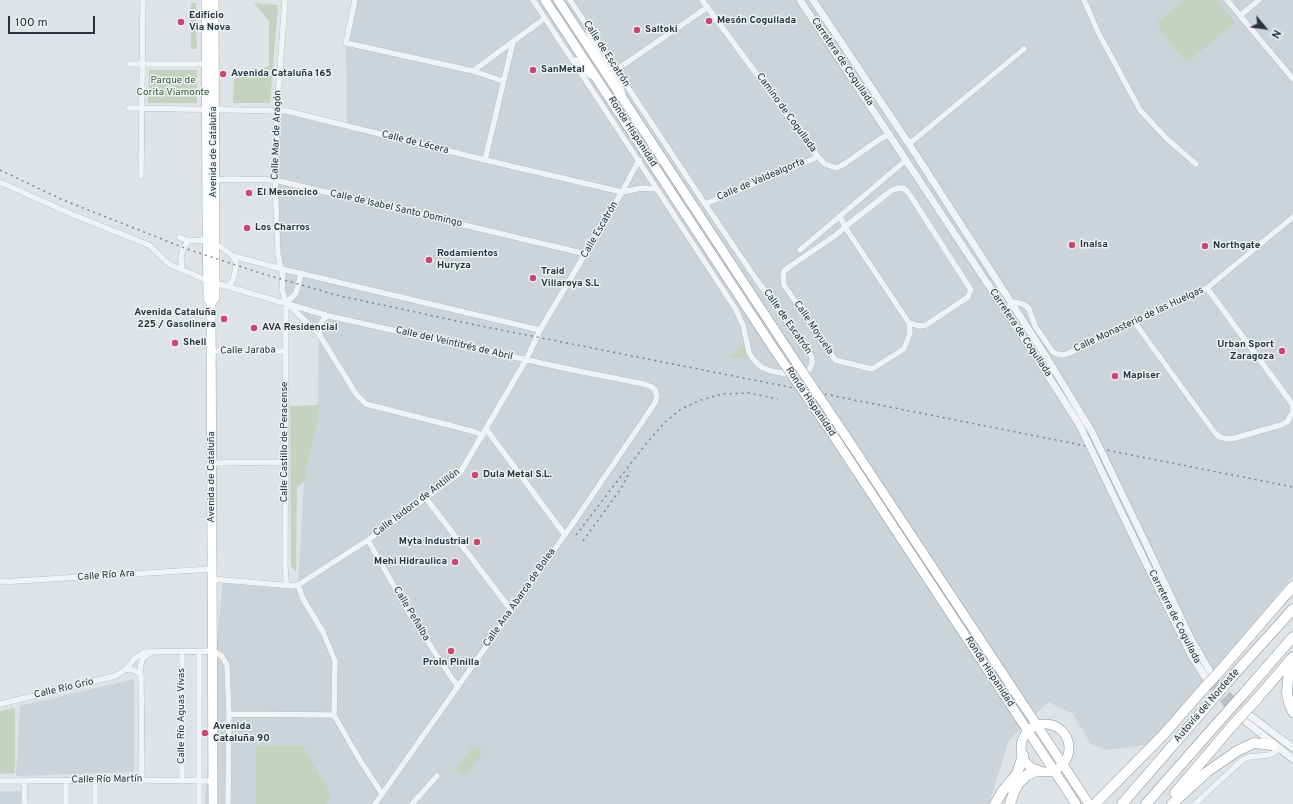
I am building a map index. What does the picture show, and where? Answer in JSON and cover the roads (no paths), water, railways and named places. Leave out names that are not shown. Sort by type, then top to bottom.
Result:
[{"type":"highway","points":[[1095,804],[1165,733],[1293,586]]},
{"type":"highway","name":"Autovía del Nordeste","points":[[1122,804],[1230,679],[1293,609]]},
{"type":"highway","name":"Autovía del Nordeste","points":[[1146,804],[1293,637]]},
{"type":"highway","points":[[1166,804],[1293,657]]},
{"type":"highway","points":[[1293,667],[1288,679],[1287,693],[1293,712]]},
{"type":"highway","points":[[1172,804],[1207,772],[1237,751],[1254,743],[1276,747]]},
{"type":"highway","points":[[995,804],[1002,792],[1017,774],[1023,755]]},
{"type":"highway","points":[[1010,804],[1014,792],[1020,783],[1028,774],[1037,770]]},
{"type":"main road","name":"Avenida de Cataluña","points":[[206,0],[206,64],[210,109]]},
{"type":"main road","name":"Avenida de Cataluña","points":[[213,804],[211,303],[215,298],[211,281],[210,109],[214,0]]},
{"type":"main road","name":"Ronda Hispanidad","points":[[545,0],[774,349],[833,435],[1076,804]]},
{"type":"main road","name":"Ronda Hispanidad","points":[[558,0],[1087,801]]},
{"type":"main road","points":[[1047,724],[1056,726],[1066,737],[1069,746],[1068,756],[1062,764],[1054,770],[1037,770],[1028,764],[1023,755],[1023,741],[1028,731],[1037,726],[1047,724]]},
{"type":"street","points":[[140,176],[143,0]]},
{"type":"street","name":"Calle Mar de Aragón","points":[[282,269],[278,255],[275,180],[277,110],[285,0]]},
{"type":"street","points":[[355,0],[346,43],[473,71],[503,81]]},
{"type":"street","name":"Calle de Escatrón","points":[[535,2],[738,313],[746,332],[750,352],[754,362],[771,371],[797,376],[805,374],[812,364],[812,358],[809,351],[756,279],[570,0]]},
{"type":"street","name":"Camino de Cogullada","points":[[702,0],[818,157],[829,166],[836,168],[840,167],[880,139],[890,134]]},
{"type":"street","name":"Carretera de Cogullada","points":[[800,0],[890,134],[1080,426],[1212,680]]},
{"type":"street","name":"Carretera de Cogullada","points":[[813,0],[909,144],[1075,401],[1092,432],[1144,550]]},
{"type":"street","points":[[1084,0],[1098,32],[1140,110],[1166,138],[1196,164]]},
{"type":"street","points":[[1227,0],[1293,79]]},
{"type":"street","points":[[1240,15],[1259,0]]},
{"type":"street","points":[[616,70],[708,7]]},
{"type":"street","points":[[473,71],[545,18]]},
{"type":"street","name":"Ronda Hispanidad","points":[[585,22],[591,38],[619,83],[627,105]]},
{"type":"street","points":[[484,160],[513,42]]},
{"type":"street","name":"Calle de Escatrón","points":[[565,48],[588,73],[612,107],[625,122]]},
{"type":"street","points":[[909,144],[1024,49]]},
{"type":"street","points":[[130,64],[206,64]]},
{"type":"street","name":"Calle de Lécera","points":[[129,108],[287,111],[484,160],[622,192]]},
{"type":"street","name":"Calle de Valdealgorfa","points":[[705,204],[818,157]]},
{"type":"street","name":"Calle Escatrón","points":[[540,330],[586,254],[639,160]]},
{"type":"street","points":[[800,250],[906,160]]},
{"type":"street","name":"Calle de Isabel Santo Domingo","points":[[210,183],[275,180],[586,254]]},
{"type":"street","name":"Calle del Veintitrés de Abril","points":[[0,182],[103,227],[149,245],[170,264],[211,281],[329,316],[526,360],[644,384],[655,390]]},
{"type":"street","name":"Calle Escatrón","points":[[622,192],[642,188],[657,189]]},
{"type":"street","name":"Calle Moyuela","points":[[903,188],[908,192],[971,290],[968,297],[926,325],[920,326],[909,323],[910,333],[904,349],[876,367],[868,369],[838,362],[832,357],[784,285],[784,271],[846,227],[892,190],[903,188]]},
{"type":"street","points":[[840,216],[909,323]]},
{"type":"street","name":"Calle Monasterio de las Huelgas","points":[[1013,304],[1019,302],[1025,305],[1035,326],[1050,348],[1057,354],[1063,355],[1207,288],[1292,220]]},
{"type":"street","points":[[179,237],[188,240],[211,243],[221,247],[233,256],[301,274],[540,330]]},
{"type":"street","points":[[182,269],[181,258],[183,249],[188,240]]},
{"type":"street","points":[[228,286],[232,282],[235,273],[236,262],[233,256]]},
{"type":"street","points":[[282,269],[282,289],[286,303],[319,334],[356,394],[366,404],[472,431],[483,436]]},
{"type":"street","points":[[286,303],[296,293],[301,274]]},
{"type":"street","points":[[1135,322],[1215,433],[1220,437],[1226,439],[1235,438],[1287,422],[1293,412],[1293,407],[1290,401],[1207,288]]},
{"type":"street","name":"Calle Castillo de Peracense","points":[[286,303],[286,584]]},
{"type":"street","points":[[1006,312],[1013,304]]},
{"type":"street","points":[[319,334],[320,325],[324,318],[329,316]]},
{"type":"street","name":"Calle Isidoro de Antillón","points":[[298,585],[368,540],[460,473],[526,360],[540,330]]},
{"type":"street","name":"Calle Jaraba","points":[[211,351],[286,351]]},
{"type":"street","name":"Calle Ana Abarca de Bolea","points":[[375,804],[565,535],[655,403],[657,397],[655,390]]},
{"type":"street","points":[[486,429],[565,535]]},
{"type":"street","points":[[212,463],[285,462]]},
{"type":"street","points":[[426,498],[511,610]]},
{"type":"street","name":"Calle Peñalba","points":[[368,540],[409,613],[458,686]]},
{"type":"street","name":"Calle Río Ara","points":[[0,582],[212,569]]},
{"type":"street","points":[[212,579],[298,585],[303,599],[322,632],[336,661],[334,715],[358,757],[382,794]]},
{"type":"street","name":"Calle Río Aguas Vivas","points":[[182,651],[182,780]]},
{"type":"street","points":[[199,804],[200,651]]},
{"type":"street","points":[[213,651],[222,656],[227,665],[229,714],[228,804]]},
{"type":"street","name":"Calle Río Grío","points":[[0,704],[111,678],[127,667],[134,658],[143,652],[213,651]]},
{"type":"street","points":[[142,780],[140,667],[143,658],[152,652]]},
{"type":"street","points":[[127,667],[140,667]]},
{"type":"street","points":[[127,667],[141,674]]},
{"type":"street","points":[[229,714],[334,715]]},
{"type":"street","points":[[1293,748],[1242,714],[1276,747],[1293,759]]},
{"type":"street","points":[[1195,804],[1242,761],[1249,757],[1269,755],[1275,752],[1276,747]]},
{"type":"street","points":[[412,804],[437,776]]},
{"type":"street","name":"Calle Río Martín","points":[[0,781],[213,781]]},
{"type":"street","points":[[24,781],[25,804]]},
{"type":"street","points":[[66,781],[66,804]]},
{"type":"street","points":[[95,781],[95,804]]},
{"type":"tunnel","points":[[1214,678],[1224,691],[1244,711]]},
{"type":"tunnel","points":[[1209,683],[1240,717]]},
{"type":"railway","points":[[0,170],[63,200],[187,249],[257,272],[336,295],[466,323],[1293,487]]},
{"type":"railway","points":[[576,535],[645,445],[664,423],[681,409],[701,400],[722,394],[749,393],[778,399]]},
{"type":"railway","points":[[583,541],[622,487],[630,471]]},
{"type":"place","name":"Mesón Cogullada","points":[[709,21]]},
{"type":"place","name":"Edificio Via Nova","points":[[181,22]]},
{"type":"place","name":"Saltoki","points":[[637,30]]},
{"type":"place","name":"SanMetal","points":[[533,70]]},
{"type":"place","name":"Avenida Cataluña 165","points":[[223,74]]},
{"type":"place","name":"El Mesoncico","points":[[249,193]]},
{"type":"place","name":"Los Charros","points":[[247,228]]},
{"type":"place","name":"Inalsa","points":[[1072,245]]},
{"type":"place","name":"Northgate","points":[[1205,246]]},
{"type":"place","name":"Rodamientos Huryza","points":[[429,260]]},
{"type":"place","name":"Traid Villaroya S.L","points":[[533,278]]},
{"type":"place","name":"Avenida Cataluña 225 / Gasolinera","points":[[224,319]]},
{"type":"place","name":"AVA Residencial","points":[[254,328]]},
{"type":"place","name":"Shell","points":[[175,343]]},
{"type":"place","name":"Urban Sport Zaragoza","points":[[1282,351]]},
{"type":"place","name":"Mapiser","points":[[1115,376]]},
{"type":"place","name":"Dula Metal S.L.","points":[[475,475]]},
{"type":"place","name":"Myta Industrial","points":[[477,542]]},
{"type":"place","name":"Mehi Hidraulica","points":[[455,562]]},
{"type":"place","name":"Proin Pinilla","points":[[451,651]]},
{"type":"place","name":"Avenida Cataluña 90","points":[[205,733]]},
{"type":"park label","name":"Parque de Corita Viamonte","points":[[173,86]]}]
